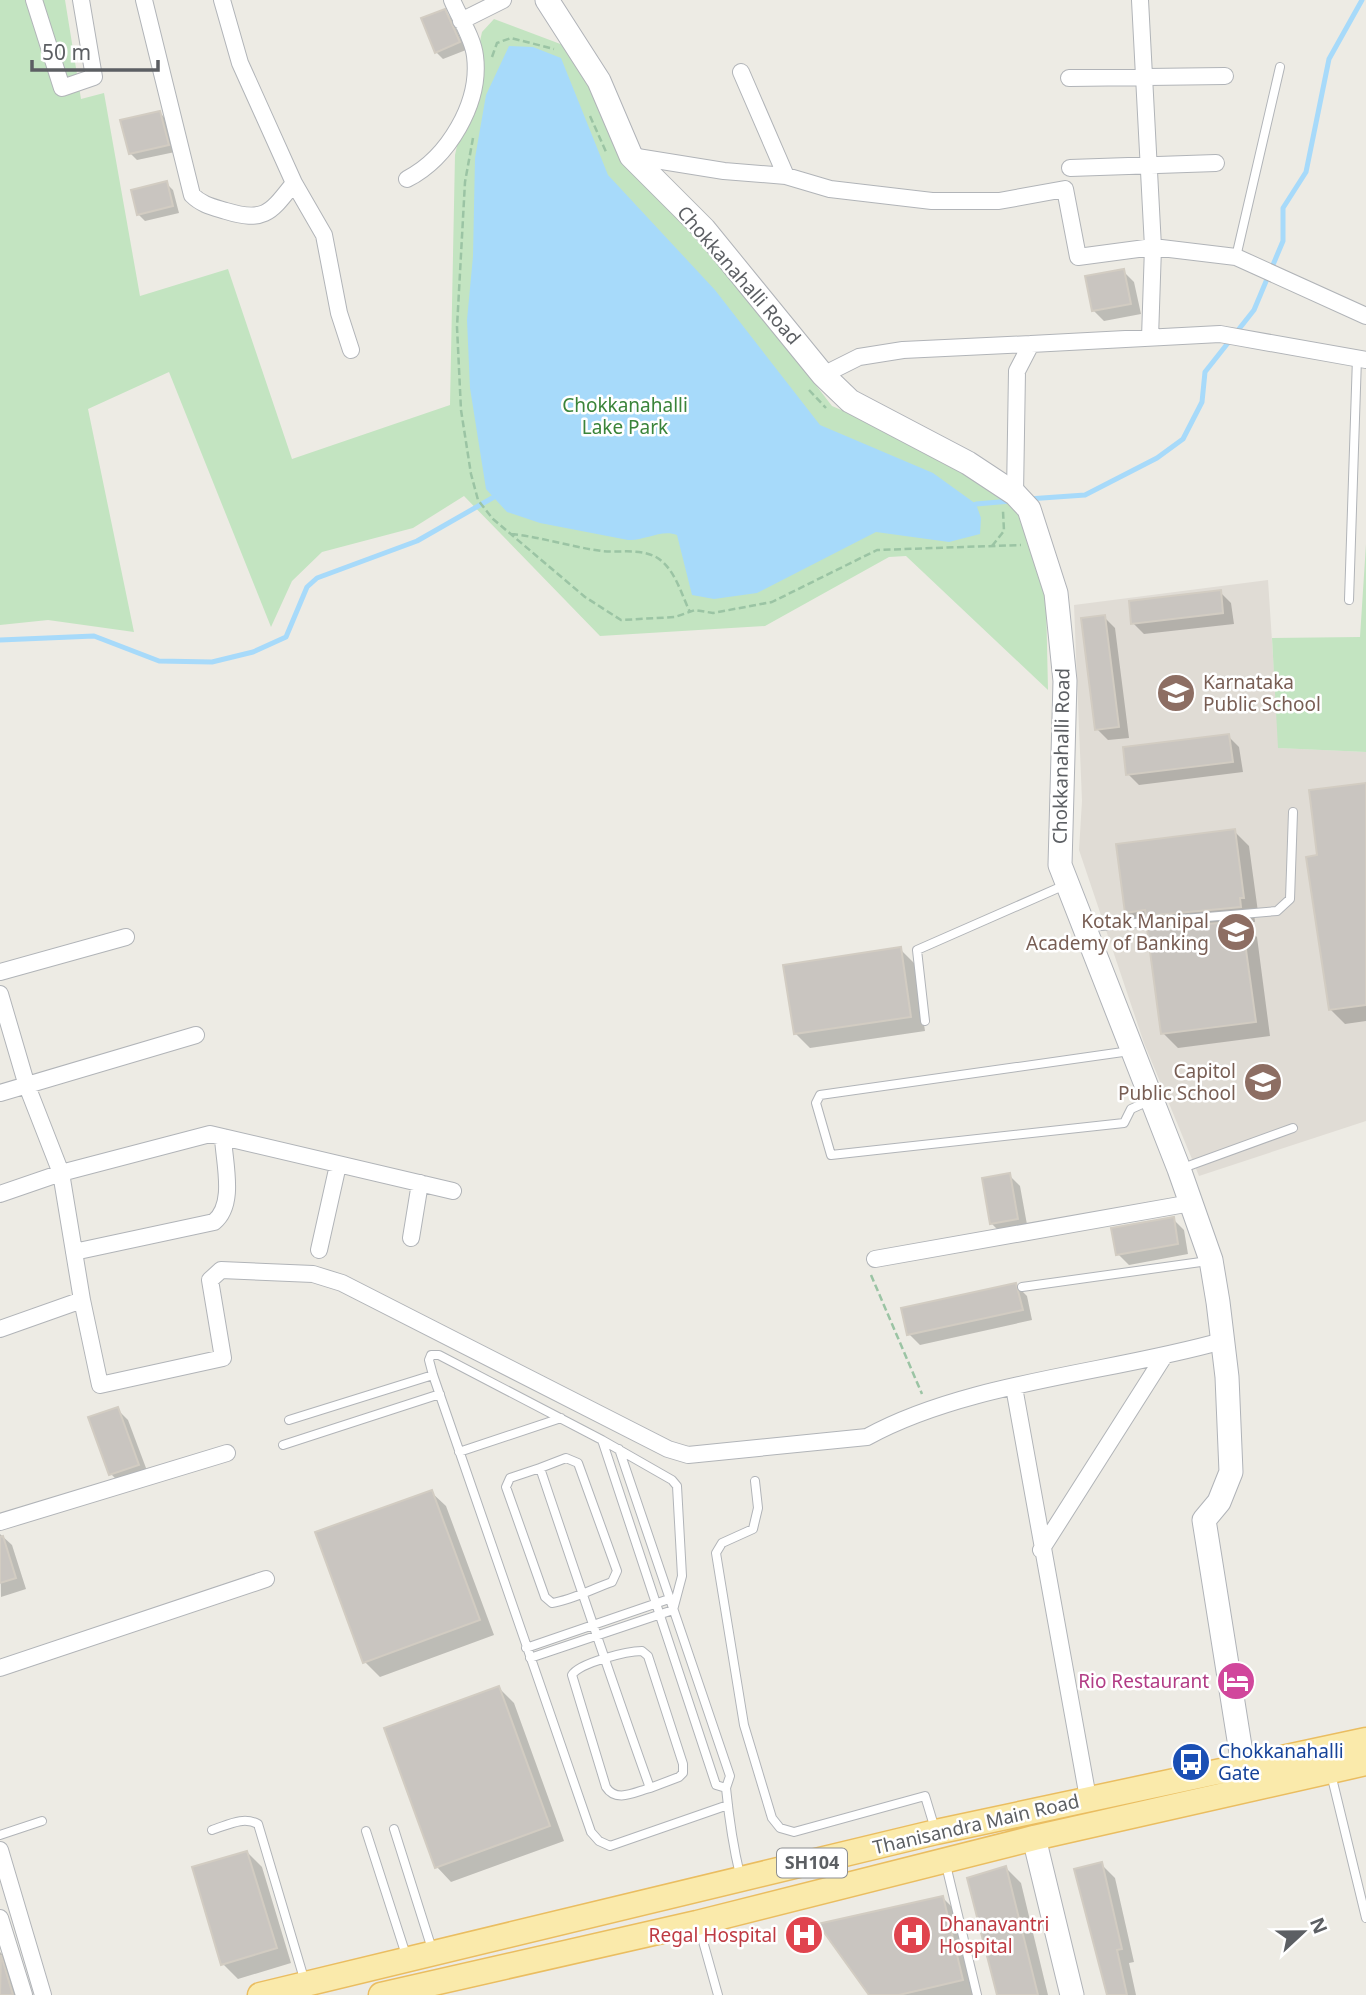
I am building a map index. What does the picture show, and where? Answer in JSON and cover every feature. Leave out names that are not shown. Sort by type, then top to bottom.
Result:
[{"type":"main road","name":"Thanisandra Main Road","points":[[387,1994],[697,1923],[945,1862],[1245,1779],[1366,1740]]},
{"type":"main road","name":"Thanisandra Main Road","points":[[260,1995],[936,1832],[1088,1798],[1329,1771],[1366,1763]]},
{"type":"street","points":[[34,0],[62,88],[94,77],[80,0]]},
{"type":"street","points":[[144,0],[192,195],[201,204],[247,217],[262,216],[274,208],[294,183]]},
{"type":"street","points":[[222,0],[237,58],[294,183],[327,242],[339,313],[351,350]]},
{"type":"street","points":[[407,179],[435,160],[470,105],[475,59],[452,0]]},
{"type":"street","points":[[461,21],[503,0]]},
{"type":"street","name":"Chokkanahalli Road","points":[[547,0],[580,47],[599,81],[622,158],[704,229],[816,382],[968,463],[1015,504],[1042,544],[1056,593],[1065,681],[1060,865],[1065,885],[1179,1169],[1211,1260],[1227,1377],[1231,1472],[1219,1502],[1204,1520],[1245,1779]]},
{"type":"street","points":[[1140,0],[1153,247],[1150,338]]},
{"type":"street","points":[[741,72],[786,176]]},
{"type":"street","points":[[1069,78],[1225,76]]},
{"type":"street","points":[[622,158],[786,176],[830,189],[932,201],[999,201],[1065,189],[1079,257],[1153,247],[1236,257],[1366,316]]},
{"type":"street","points":[[1070,168],[1216,163]]},
{"type":"street","points":[[816,382],[859,357],[903,350],[1150,338],[1225,335],[1362,359]]},
{"type":"street","points":[[1015,504],[1017,371],[1031,344]]},
{"type":"street","points":[[0,972],[126,937]]},
{"type":"street","points":[[0,994],[27,1086],[61,1173],[82,1300],[100,1385],[223,1359],[210,1280],[214,1274],[228,1269],[313,1274],[342,1283],[678,1454],[700,1455],[867,1437],[889,1423],[1014,1387],[1163,1358],[1222,1341]]},
{"type":"street","points":[[0,1093],[196,1035]]},
{"type":"street","points":[[0,1194],[61,1173],[210,1134],[453,1191]]},
{"type":"street","points":[[74,1252],[214,1222],[223,1215],[227,1204],[223,1137]]},
{"type":"street","points":[[319,1250],[338,1165]]},
{"type":"street","points":[[411,1238],[420,1183]]},
{"type":"street","points":[[872,1264],[1191,1203]]},
{"type":"street","points":[[0,1329],[82,1300]]},
{"type":"street","points":[[1041,1550],[1163,1358]]},
{"type":"street","points":[[1014,1387],[1041,1550],[1088,1798]]},
{"type":"street","points":[[0,1522],[227,1453]]},
{"type":"street","points":[[0,1668],[266,1579]]},
{"type":"street","points":[[1024,1814],[1063,1995]]},
{"type":"street","points":[[1029,1840],[1072,1995]]},
{"type":"street","points":[[0,1850],[43,1995]]},
{"type":"street","points":[[1,1924],[24,1995]]},
{"type":"lane","points":[[1236,257],[1280,67]]},
{"type":"lane","points":[[1349,600],[1362,359]]},
{"type":"lane","points":[[1084,927],[1277,911],[1290,899],[1293,812]]},
{"type":"lane","points":[[925,1021],[917,950],[1065,885]]},
{"type":"lane","points":[[1133,1051],[820,1095],[816,1103],[831,1155],[1124,1123],[1131,1109],[1152,1100]]},
{"type":"lane","points":[[1179,1169],[1293,1128]]},
{"type":"lane","points":[[1022,1287],[1211,1260]]},
{"type":"lane","points":[[673,1611],[682,1576],[677,1486],[603,1440],[439,1355],[431,1355],[429,1360],[433,1375],[591,1832],[599,1841],[610,1846],[728,1805]]},
{"type":"lane","points":[[289,1420],[433,1375]]},
{"type":"lane","points":[[283,1445],[440,1394]]},
{"type":"lane","points":[[459,1452],[561,1418]]},
{"type":"lane","points":[[603,1440],[716,1786],[726,1788]]},
{"type":"lane","points":[[619,1449],[730,1776],[726,1788],[731,1836],[741,1881]]},
{"type":"lane","points":[[566,1458],[578,1463],[617,1571],[612,1582],[552,1603],[545,1597],[506,1487],[510,1478],[540,1468],[566,1458]]},
{"type":"lane","points":[[540,1468],[650,1788]]},
{"type":"lane","points":[[755,1481],[758,1508],[752,1529],[722,1542],[716,1553],[744,1725],[772,1818],[780,1828],[794,1832],[925,1796],[936,1832]]},
{"type":"lane","points":[[526,1648],[669,1599]]},
{"type":"lane","points":[[530,1658],[673,1611]]},
{"type":"lane","points":[[635,1651],[642,1651],[648,1656],[683,1773],[650,1788],[618,1797],[611,1794],[606,1787],[572,1680],[576,1670],[635,1651]]},
{"type":"lane","points":[[1329,1771],[1366,1918]]},
{"type":"lane","points":[[212,1830],[241,1821],[250,1820],[258,1824],[306,1984]]},
{"type":"lane","points":[[0,1835],[42,1821]]},
{"type":"lane","points":[[394,1829],[432,1952]]},
{"type":"lane","points":[[366,1831],[407,1958]]},
{"type":"lane","points":[[945,1862],[977,1995]]},
{"type":"lane","points":[[697,1923],[718,1995]]},
{"type":"lane","points":[[382,1966],[387,1994]]},
{"type":"path","points":[[488,67],[497,43],[511,37],[557,50]]},
{"type":"path","points":[[587,107],[603,150],[622,158]]},
{"type":"path","points":[[474,131],[465,182],[457,327],[461,410],[478,500],[511,534],[586,597],[621,620],[675,617],[690,612],[713,613],[772,602],[877,550],[1042,544]]},
{"type":"path","points":[[816,382],[828,409]]},
{"type":"path","points":[[992,546],[1004,531],[1015,504]]},
{"type":"path","points":[[511,534],[578,547],[639,552],[656,557],[670,569],[690,612]]},
{"type":"path","points":[[872,1264],[929,1410]]},
{"type":"shaded area","points":[[1268,580],[1279,748],[1366,752],[1366,1121],[1199,1176],[1144,1043],[1079,850],[1082,801],[1074,605]]},
{"type":"green space","points":[[0,0],[65,0],[81,99],[104,93],[140,296],[228,269],[292,459],[450,405],[455,155],[482,32],[494,19],[579,51],[618,155],[703,239],[832,406],[925,446],[1001,492],[1028,528],[1046,600],[1048,690],[906,556],[889,557],[765,626],[600,636],[464,496],[413,528],[322,552],[292,581],[271,627],[169,372],[88,409],[134,632],[48,620],[0,625]]},
{"type":"green space","points":[[1366,544],[1366,752],[1278,748],[1272,638],[1360,637]]},
{"type":"water","name":"Chokkanahalli Lake Park","points":[[509,46],[533,47],[561,58],[608,175],[715,290],[820,425],[933,473],[976,504],[981,518],[980,534],[949,542],[876,532],[757,593],[714,599],[692,595],[677,535],[665,533],[628,540],[540,523],[507,512],[486,489],[470,388],[467,320],[473,256],[475,158],[486,95]]},
{"type":"building","points":[[445,9],[460,42],[435,53],[421,18]]},
{"type":"building","points":[[160,111],[169,145],[129,154],[120,120]]},
{"type":"building","points":[[167,181],[173,206],[137,215],[131,190]]},
{"type":"building","points":[[1124,269],[1131,304],[1092,311],[1085,276]]},
{"type":"building","points":[[1221,590],[1223,613],[1131,624],[1129,601]]},
{"type":"building","points":[[1105,615],[1119,727],[1095,730],[1081,618]]},
{"type":"building","points":[[1229,734],[1233,762],[1126,775],[1123,747]]},
{"type":"building","points":[[1366,783],[1366,1005],[1329,1010],[1306,857],[1317,855],[1309,790]]},
{"type":"building","points":[[1235,829],[1244,898],[1240,898],[1241,907],[1146,916],[1145,910],[1125,913],[1116,844]]},
{"type":"building","points":[[1242,921],[1256,1022],[1161,1034],[1147,929]]},
{"type":"building","points":[[901,947],[911,1017],[794,1034],[783,965]]},
{"type":"building","points":[[1010,1173],[1018,1219],[990,1224],[982,1178]]},
{"type":"building","points":[[1174,1217],[1178,1244],[1116,1255],[1111,1228]]},
{"type":"building","points":[[1016,1283],[1023,1310],[907,1335],[901,1308]]},
{"type":"building","points":[[118,1407],[139,1465],[109,1475],[88,1417]]},
{"type":"building","points":[[432,1490],[480,1620],[363,1663],[315,1532]]},
{"type":"building","points":[[3,1536],[16,1578],[0,1583],[0,1537]]},
{"type":"building","points":[[499,1686],[550,1826],[435,1868],[384,1728]]},
{"type":"building","points":[[247,1851],[277,1948],[221,1965],[192,1867]]},
{"type":"building","points":[[1102,1862],[1122,1949],[1117,1950],[1127,1995],[1107,1995],[1074,1869]]},
{"type":"building","points":[[1006,1866],[1038,1995],[997,1995],[967,1878]]},
{"type":"building","points":[[943,1896],[963,1980],[899,1995],[869,1995],[818,1924]]},
{"type":"building","points":[[1,1955],[13,1995],[0,1995]]},
{"type":"waterway","points":[[1028,499],[1085,495],[1157,458],[1183,439],[1202,402],[1205,372],[1254,310],[1283,241],[1283,208],[1306,172],[1329,59],[1362,0]]},
{"type":"waterway","points":[[0,640],[94,636],[159,661],[212,662],[253,652],[286,637],[307,587],[317,578],[417,541],[494,497]]},
{"type":"waterway","points":[[976,504],[1011,501]]},
{"type":"place","name":"Karnataka Public School","points":[[1176,693]]},
{"type":"place","name":"Kotak Manipal Academy of Banking","points":[[1236,932]]},
{"type":"place","name":"Capitol Public School","points":[[1263,1082]]},
{"type":"place","name":"Rio Restaurant","points":[[1236,1681]]},
{"type":"place","name":"Chokkanahalli Gate","points":[[1191,1762]]},
{"type":"place","name":"Regal Hospital","points":[[804,1935]]},
{"type":"place","name":"Dhanavantri Hospital","points":[[912,1935]]}]
